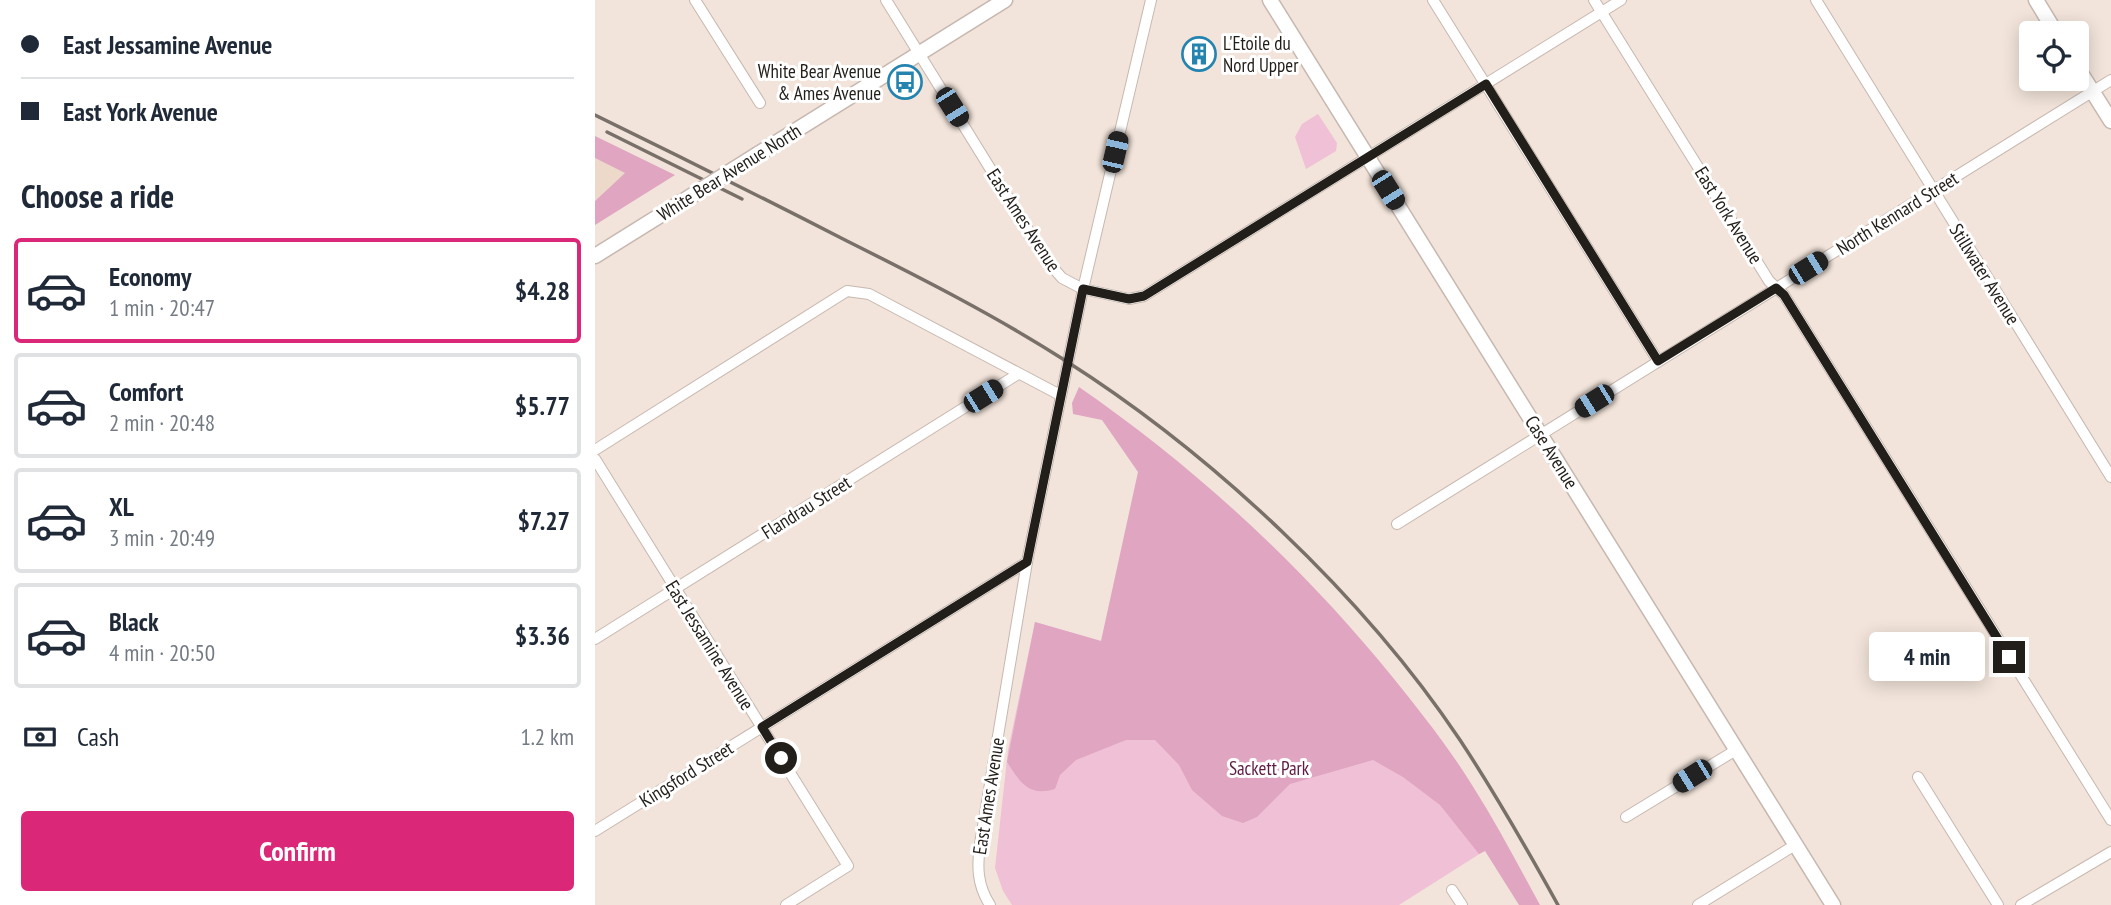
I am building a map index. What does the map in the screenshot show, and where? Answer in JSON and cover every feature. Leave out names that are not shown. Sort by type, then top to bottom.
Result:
[{"type":"street","points":[[695,0],[760,103]]},
{"type":"street","name":"East Ames Avenue","points":[[886,0],[1048,262],[1062,278],[1083,289],[1027,562],[980,844],[977,871],[984,897],[990,905]]},
{"type":"street","name":"White Bear Avenue North","points":[[595,256],[1005,0]]},
{"type":"street","points":[[1151,0],[1083,289],[1129,299],[1144,296],[1621,0]]},
{"type":"street","name":"Case Avenue","points":[[1270,0],[1833,905]]},
{"type":"street","points":[[1433,0],[1658,361]]},
{"type":"street","name":"East York Avenue","points":[[1594,0],[1769,281],[1784,295],[2111,820]]},
{"type":"street","name":"Stillwater Avenue","points":[[1816,0],[2109,470]]},
{"type":"street","points":[[2036,0],[2049,21]]},
{"type":"street","name":"North Kennard Street","points":[[1397,523],[2111,80]]},
{"type":"street","points":[[2089,86],[2111,121]]},
{"type":"street","points":[[595,450],[847,291],[869,294],[1060,395]]},
{"type":"street","name":"Flandrau Street","points":[[595,639],[1018,374]]},
{"type":"street","name":"East Jessamine Avenue","points":[[595,459],[848,866],[786,905]]},
{"type":"street","name":"Kingsford Street","points":[[595,831],[1027,562]]},
{"type":"street","points":[[1626,817],[1736,750]]},
{"type":"street","points":[[1917,777],[1999,905]]},
{"type":"street","points":[[1698,905],[1795,845]]},
{"type":"street","points":[[2021,905],[2111,852]]},
{"type":"street","points":[[1452,890],[1462,905]]},
{"type":"shaded area","points":[[595,158],[625,173],[595,201]]},
{"type":"green space","points":[[1318,114],[1337,143],[1336,151],[1306,169],[1295,137],[1302,124]]},
{"type":"green space","points":[[595,136],[675,175],[595,225],[595,201],[625,173],[595,158]]},
{"type":"green space","points":[[1079,387],[1205,484],[1283,556],[1356,633],[1453,756],[1490,815],[1540,905],[1519,905],[1485,851],[1479,854],[1440,805],[1403,777],[1373,760],[1290,784],[1257,817],[1243,823],[1222,816],[1192,790],[1179,765],[1155,740],[1126,740],[1076,760],[1060,775],[1055,789],[1038,791],[1021,781],[1007,762],[1035,622],[1101,641],[1138,472],[1102,420],[1073,414],[1072,403]]},
{"type":"green space","name":"Sackett Park","points":[[1297,588],[1492,846],[1399,905],[1012,905],[1003,891],[995,868],[1008,750],[1035,622],[1177,663]]},
{"type":"railway","points":[[595,115],[903,269],[985,313],[1066,361],[1176,439],[1281,531],[1378,633],[1460,740],[1511,821],[1558,905]]},
{"type":"railway","points":[[607,132],[742,199]]},
{"type":"place","name":"L'Etoile du Nord Upper","points":[[1199,54]]},
{"type":"place","name":"White Bear Avenue & Ames Avenue","points":[[905,82]]},
{"type":"route","points":[[781,758],[762,727],[1027,562],[1083,289],[1129,299],[1144,296],[1486,84],[1658,361],[1776,288],[1784,295],[2009,657]]}]
